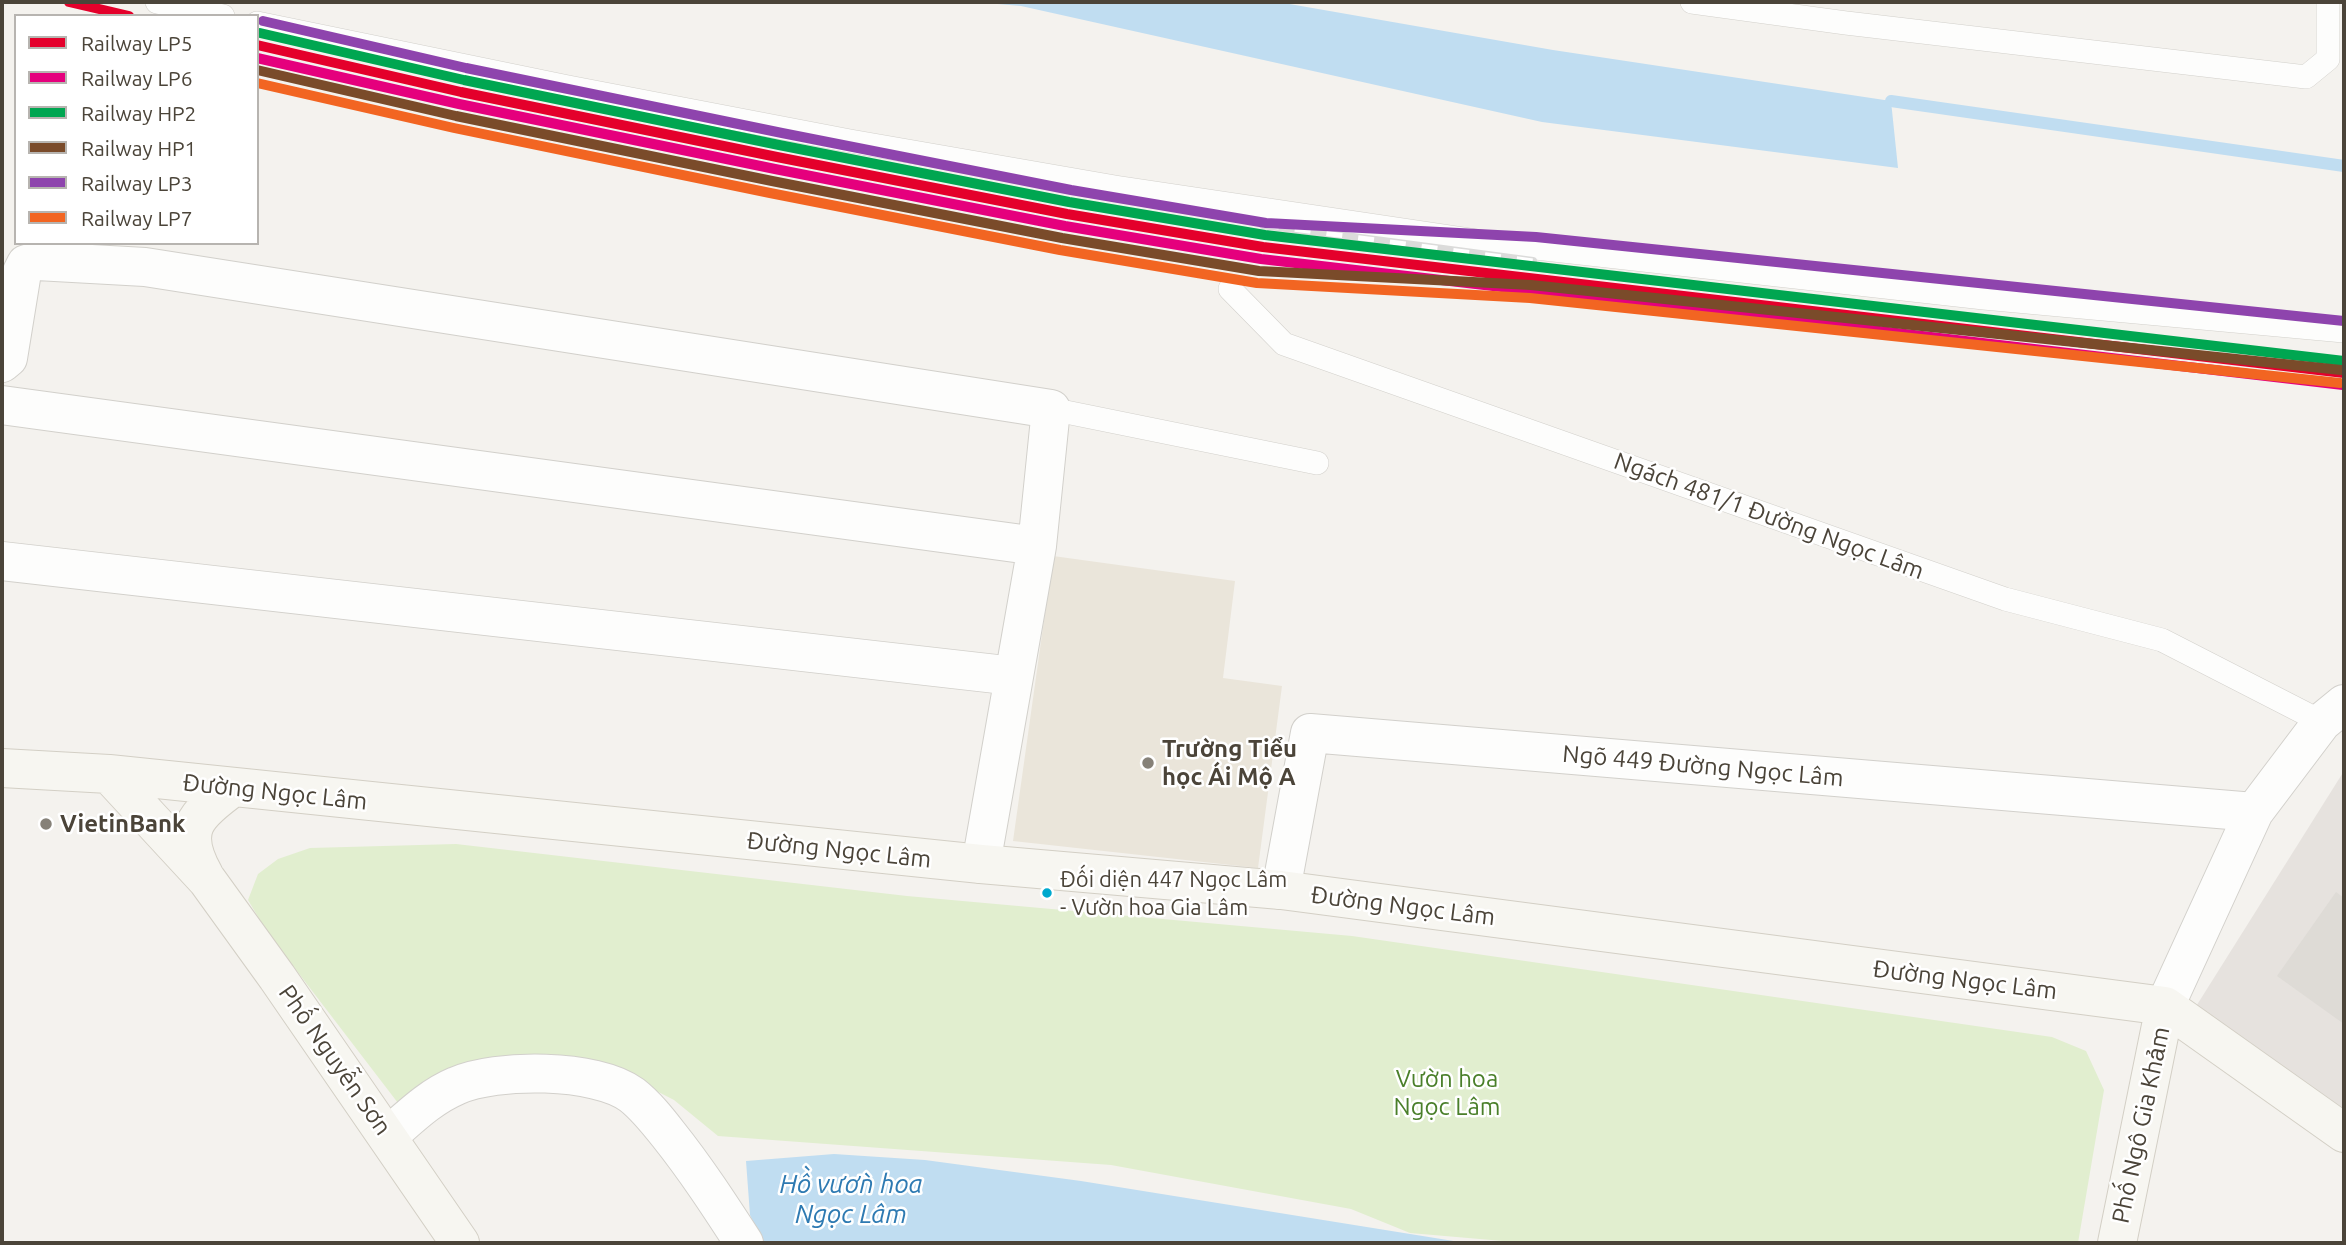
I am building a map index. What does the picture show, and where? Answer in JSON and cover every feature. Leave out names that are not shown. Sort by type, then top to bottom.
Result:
[{"type":"main road","name":"Đường Ngọc Lâm","points":[[2,768],[109,774],[981,864],[1281,890],[2165,1006],[2344,1133]]},
{"type":"main road","points":[[109,774],[207,880]]},
{"type":"main road","points":[[207,880],[194,857],[193,829],[199,815],[232,788]]},
{"type":"main road","name":"Phố Nguyễn Sơn","points":[[207,880],[277,976],[460,1243]]},
{"type":"main road","name":"Phố Ngô Gia Khảm","points":[[2117,1243],[2165,1006]]},
{"type":"street","points":[[2,363],[8,358],[22,272],[26,264],[37,261],[145,267],[1051,409],[1037,546],[981,864]]},
{"type":"street","points":[[2,405],[1037,546]]},
{"type":"street","points":[[2,561],[1014,676]]},
{"type":"street","points":[[2165,1006],[2254,813],[2333,713]]},
{"type":"street","name":"Ngõ 449 Đường Ngọc Lâm","points":[[1281,890],[1310,733],[2254,813]]},
{"type":"street","points":[[388,1136],[431,1099],[458,1085],[495,1075],[582,1076],[609,1082],[631,1094],[650,1112],[687,1158],[744,1243]]},
{"type":"lane","points":[[158,2],[214,14]]},
{"type":"lane","points":[[1692,2],[1846,23],[2306,77],[2328,59],[2328,2]]},
{"type":"lane","points":[[259,23],[850,141],[1115,187],[1491,243],[1970,296],[2344,331]]},
{"type":"lane","name":"Ngách 481/1 Đường Ngọc Lâm","points":[[1230,289],[1284,344],[2005,599],[2162,640],[2333,713]]},
{"type":"lane","points":[[1051,409],[1317,463]]},
{"type":"shaded area","name":"Trường Tiểu học Ái Mộ A","points":[[1053,556],[1235,581],[1223,678],[1282,686],[1258,868],[1013,841]]},
{"type":"shaded area","points":[[2344,771],[2344,1116],[2195,1008]]},
{"type":"green space","name":"Vườn hoa Ngọc Lâm","points":[[456,844],[907,896],[1352,936],[2052,1037],[2086,1051],[2104,1090],[2078,1243],[1526,1243],[1410,1233],[1351,1209],[1111,1165],[718,1136],[674,1100],[631,1078],[553,1070],[411,1120],[267,932],[248,900],[258,874],[278,859],[310,848]]},
{"type":"water","points":[[974,2],[1278,2],[1553,50],[1891,101],[1898,168],[1542,122],[1021,6]]},
{"type":"water","name":"Hồ vườn hoa Ngọc Lâm","points":[[834,1154],[925,1160],[1081,1181],[1466,1243],[763,1243],[750,1215],[746,1161]]},
{"type":"building","points":[[2336,892],[2344,898],[2344,1024],[2277,976]]},
{"type":"waterway","points":[[1891,101],[2344,166]]},
{"type":"railway","points":[[1263,225],[1533,261]]},
{"type":"rail line","name":"LP5","points":[[69,2],[120,14]]},
{"type":"rail line","name":"LP3","points":[[263,21],[466,68],[782,133],[1071,190],[1266,223],[1536,237],[2344,321]]},
{"type":"rail line","name":"HP2","points":[[260,33],[464,80],[779,145],[1069,202],[1265,235],[2344,361]]},
{"type":"rail line","name":"LP5","points":[[259,45],[461,92],[777,157],[1067,214],[1263,247],[2344,373]]},
{"type":"rail line","name":"LP6","points":[[259,58],[459,104],[775,169],[1065,226],[1261,259],[2343,385]]},
{"type":"rail line","name":"HP1","points":[[259,70],[456,116],[772,181],[1062,238],[1259,271],[1531,285],[2341,370]]},
{"type":"rail line","name":"LP7","points":[[259,83],[454,128],[770,193],[1060,250],[1257,283],[1530,298],[2340,383]]},
{"type":"place","name":"Trường Tiểu học Ái Mộ A","points":[[1148,763]]},
{"type":"place","name":"VietinBank","points":[[46,824]]},
{"type":"place","name":"Đối diện 447 Ngọc Lâm - Vườn hoa Gia Lâm","points":[[1047,893]]}]
